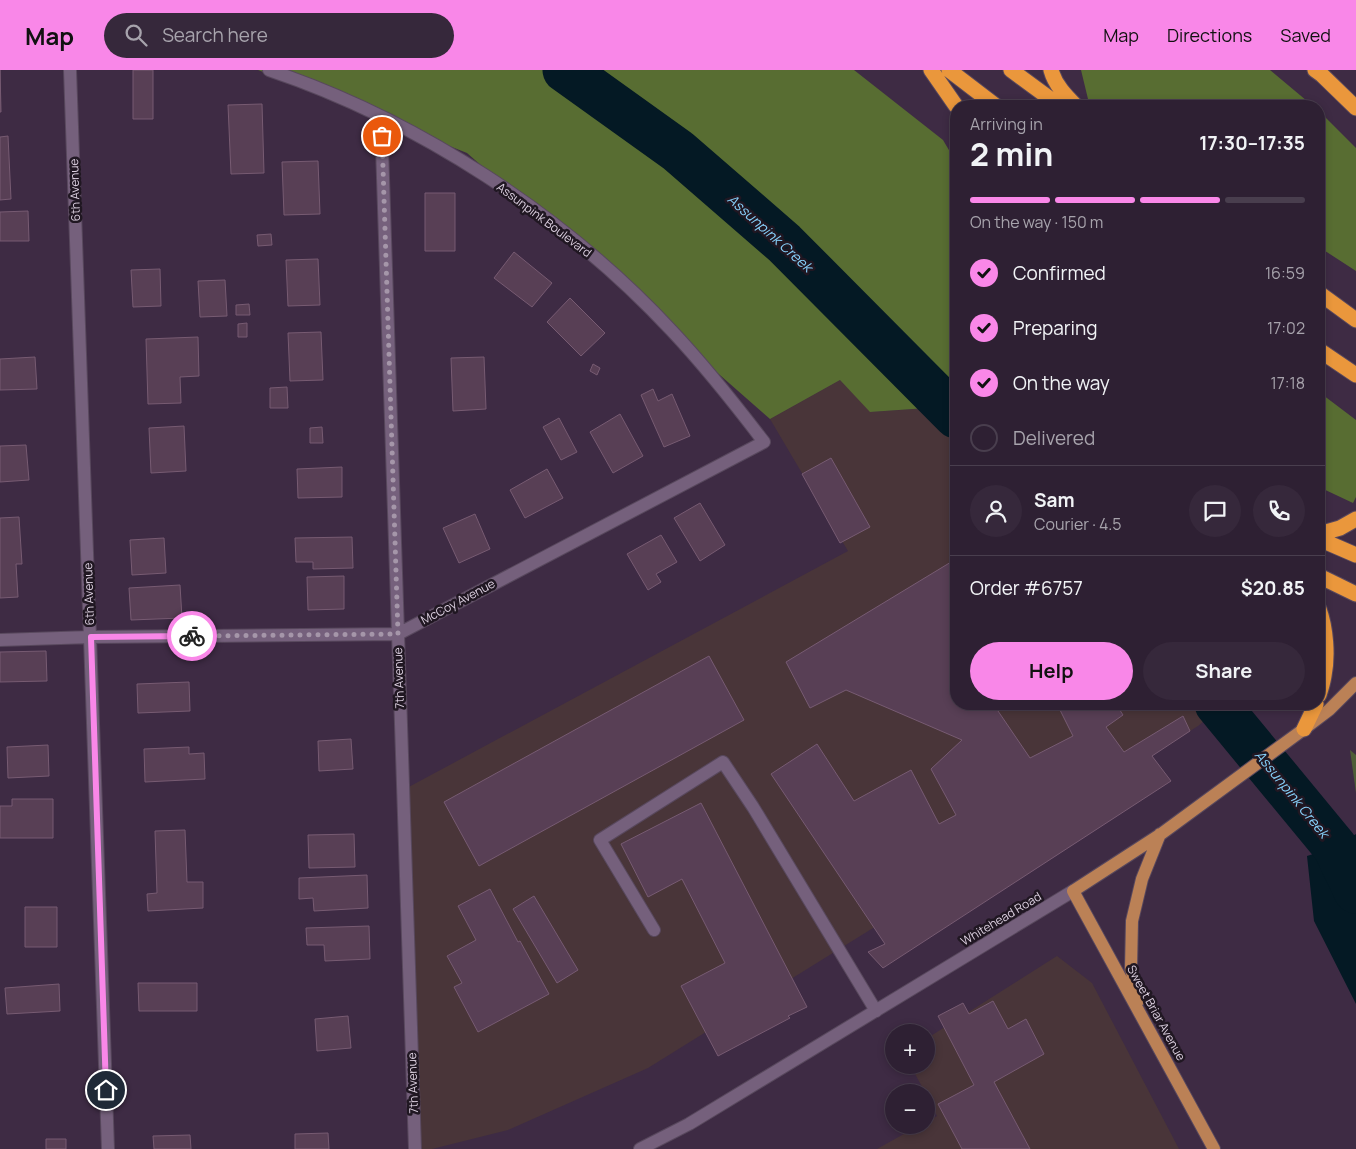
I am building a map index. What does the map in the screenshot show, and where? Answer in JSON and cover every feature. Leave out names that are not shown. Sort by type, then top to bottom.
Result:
[{"type":"highway","points":[[932,70],[952,100]]},
{"type":"highway","points":[[949,70],[988,100]]},
{"type":"highway","points":[[1011,70],[1052,100]]},
{"type":"highway","points":[[1051,70],[1052,76],[1069,100]]},
{"type":"highway","points":[[1315,70],[1356,108]]},
{"type":"highway","points":[[1325,297],[1356,320]]},
{"type":"highway","points":[[1325,354],[1356,375]]},
{"type":"highway","points":[[1325,532],[1340,528],[1356,519]]},
{"type":"highway","points":[[1325,542],[1356,555]]},
{"type":"highway","points":[[1325,579],[1356,594]]},
{"type":"highway","points":[[1325,636],[1325,675]]},
{"type":"highway","points":[[1300,732],[1313,710]]},
{"type":"main road","name":"Whitehead Road","points":[[1074,891],[1161,834],[1300,732],[1329,710],[1356,683]]},
{"type":"main road","points":[[1140,1014],[1131,968],[1132,921],[1142,879],[1161,834]]},
{"type":"main road","name":"Sweet Briar Avenue","points":[[1074,891],[1214,1149]]},
{"type":"street","name":"6th Avenue","points":[[70,70],[108,1149]]},
{"type":"street","name":"Assunpink Boulevard","points":[[269,70],[298,80],[381,117],[429,142],[506,190],[565,233],[620,280],[672,330],[714,378],[764,442]]},
{"type":"street","name":"7th Avenue","points":[[381,117],[415,1149]]},
{"type":"street","name":"McCoy Avenue","points":[[0,640],[91,637],[398,634],[764,442]]},
{"type":"street","points":[[654,930],[600,840],[723,762],[753,807],[876,1010]]},
{"type":"street","name":"Whitehead Road","points":[[640,1149],[690,1124],[1074,891]]},
{"type":"shaded area","points":[[840,380],[871,412],[950,406],[950,710],[1217,710],[1198,726],[648,1068],[508,1130],[432,1149],[419,1149],[405,789],[848,551],[770,419]]},
{"type":"shaded area","points":[[1057,956],[1092,983],[1179,1149],[877,1149],[904,1134],[935,1134],[935,1117],[937,1116],[935,1112],[935,1084],[921,1084],[915,1074],[935,1074],[935,1033]]},
{"type":"green space","points":[[258,70],[854,70],[943,140],[950,152],[950,406],[870,412],[840,380],[770,419],[467,153]]},
{"type":"green space","points":[[1081,70],[1270,70],[1306,100],[1090,100]]},
{"type":"green space","points":[[1325,117],[1356,148],[1356,271],[1325,251]]},
{"type":"green space","points":[[1325,397],[1356,420],[1356,497],[1353,503],[1325,490]]},
{"type":"green space","points":[[1350,750],[1356,755],[1356,793]]},
{"type":"water","points":[[1356,834],[1356,1004],[1314,921],[1307,856],[1335,847]]},
{"type":"building","points":[[0,70],[1,112],[0,112]]},
{"type":"building","points":[[133,70],[153,70],[153,119],[133,119]]},
{"type":"building","points":[[262,104],[264,173],[231,174],[228,105]]},
{"type":"building","points":[[8,136],[11,199],[0,200],[0,137]]},
{"type":"building","points":[[318,161],[320,214],[284,215],[282,162]]},
{"type":"building","points":[[425,193],[455,193],[455,251],[425,251]]},
{"type":"building","points":[[28,211],[29,241],[0,241],[0,212]]},
{"type":"building","points":[[271,234],[272,245],[258,246],[257,235]]},
{"type":"building","points":[[514,252],[552,283],[532,307],[494,278]]},
{"type":"building","points":[[318,259],[320,305],[288,306],[286,260]]},
{"type":"building","points":[[160,269],[161,306],[133,307],[131,270]]},
{"type":"building","points":[[225,280],[227,316],[200,317],[198,281]]},
{"type":"building","points":[[570,298],[605,333],[581,356],[547,322]]},
{"type":"building","points":[[249,304],[250,315],[236,315],[236,305]]},
{"type":"building","points":[[247,323],[247,337],[238,337],[238,324]]},
{"type":"building","points":[[321,332],[323,380],[290,381],[288,333]]},
{"type":"building","points":[[198,337],[199,376],[180,377],[181,403],[148,404],[146,339]]},
{"type":"building","points":[[35,357],[37,389],[0,390],[0,359]]},
{"type":"building","points":[[484,357],[486,409],[453,411],[451,358]]},
{"type":"building","points":[[593,364],[600,368],[597,375],[590,371]]},
{"type":"building","points":[[287,387],[288,408],[270,408],[270,388]]},
{"type":"building","points":[[653,389],[658,401],[672,394],[690,436],[664,447],[641,395]]},
{"type":"building","points":[[620,414],[643,456],[613,473],[590,432]]},
{"type":"building","points":[[559,418],[577,452],[561,460],[543,427]]},
{"type":"building","points":[[184,426],[186,471],[151,473],[149,428]]},
{"type":"building","points":[[322,427],[323,443],[310,443],[310,428]]},
{"type":"building","points":[[26,445],[29,480],[0,482],[0,446]]},
{"type":"building","points":[[831,458],[870,527],[840,543],[802,474]]},
{"type":"building","points":[[342,467],[342,497],[298,498],[297,469]]},
{"type":"building","points":[[547,469],[563,498],[525,518],[510,490]]},
{"type":"building","points":[[700,503],[725,545],[700,561],[674,518]]},
{"type":"building","points":[[475,514],[490,549],[459,563],[443,528]]},
{"type":"building","points":[[19,517],[22,564],[16,564],[18,597],[0,598],[0,518]]},
{"type":"building","points":[[661,535],[677,562],[656,574],[661,582],[648,590],[627,554]]},
{"type":"building","points":[[352,537],[353,568],[313,569],[313,562],[296,562],[295,538]]},
{"type":"building","points":[[164,538],[166,573],[132,575],[130,540]]},
{"type":"building","points":[[950,563],[950,710],[1000,710],[998,711],[1030,758],[1073,736],[1060,710],[1120,710],[1123,715],[1106,727],[1124,752],[1183,716],[1190,731],[1152,756],[1171,781],[883,968],[868,952],[885,944],[771,774],[817,744],[854,801],[911,770],[939,824],[956,815],[931,769],[962,740],[846,690],[810,708],[786,662]]},
{"type":"building","points":[[344,576],[344,609],[308,610],[307,577]]},
{"type":"building","points":[[180,585],[182,618],[131,620],[129,588]]},
{"type":"building","points":[[46,651],[47,681],[0,682],[0,652]]},
{"type":"building","points":[[709,656],[744,720],[479,866],[444,802]]},
{"type":"building","points":[[189,682],[190,711],[138,713],[137,684]]},
{"type":"building","points":[[351,739],[353,769],[319,771],[318,741]]},
{"type":"building","points":[[48,745],[49,776],[8,778],[7,747]]},
{"type":"building","points":[[189,747],[189,754],[204,753],[205,779],[145,782],[144,749]]},
{"type":"building","points":[[12,799],[53,799],[53,838],[0,838],[0,806],[12,806]]},
{"type":"building","points":[[701,803],[807,1007],[718,1056],[681,986],[725,963],[682,879],[648,897],[621,844]]},
{"type":"building","points":[[185,830],[187,882],[203,882],[203,908],[148,911],[147,894],[157,893],[155,831]]},
{"type":"building","points":[[354,834],[355,867],[309,868],[308,835]]},
{"type":"building","points":[[367,875],[368,908],[314,911],[313,898],[299,899],[299,878]]},
{"type":"building","points":[[490,889],[518,942],[520,941],[549,994],[478,1032],[454,987],[462,983],[447,956],[476,940],[458,906]]},
{"type":"building","points":[[534,896],[578,970],[557,983],[513,909]]},
{"type":"building","points":[[25,907],[57,907],[57,947],[25,947]]},
{"type":"building","points":[[369,926],[370,959],[325,961],[324,945],[307,945],[306,928]]},
{"type":"building","points":[[138,983],[197,983],[197,1011],[139,1011]]},
{"type":"building","points":[[59,984],[60,1011],[7,1014],[5,988]]},
{"type":"building","points":[[993,1001],[1008,1029],[1026,1019],[1044,1054],[994,1082],[1030,1149],[962,1149],[938,1104],[974,1085],[938,1016],[963,1003],[969,1014]]},
{"type":"building","points":[[348,1016],[351,1048],[317,1051],[315,1019]]},
{"type":"building","points":[[328,1133],[329,1149],[295,1149],[295,1134]]},
{"type":"building","points":[[190,1135],[191,1149],[154,1149],[153,1136]]},
{"type":"building","points":[[46,1139],[66,1139],[66,1149],[46,1149]]},
{"type":"waterway","name":"Assunpink Creek","points":[[565,70],[678,151],[784,243],[950,410]]},
{"type":"waterway","name":"Assunpink Creek","points":[[1222,710],[1335,847],[1356,891]]},
{"type":"way so far","points":[[192,636],[398,634],[382,136]]},
{"type":"route","points":[[106,1090],[91,637],[192,636]]}]
